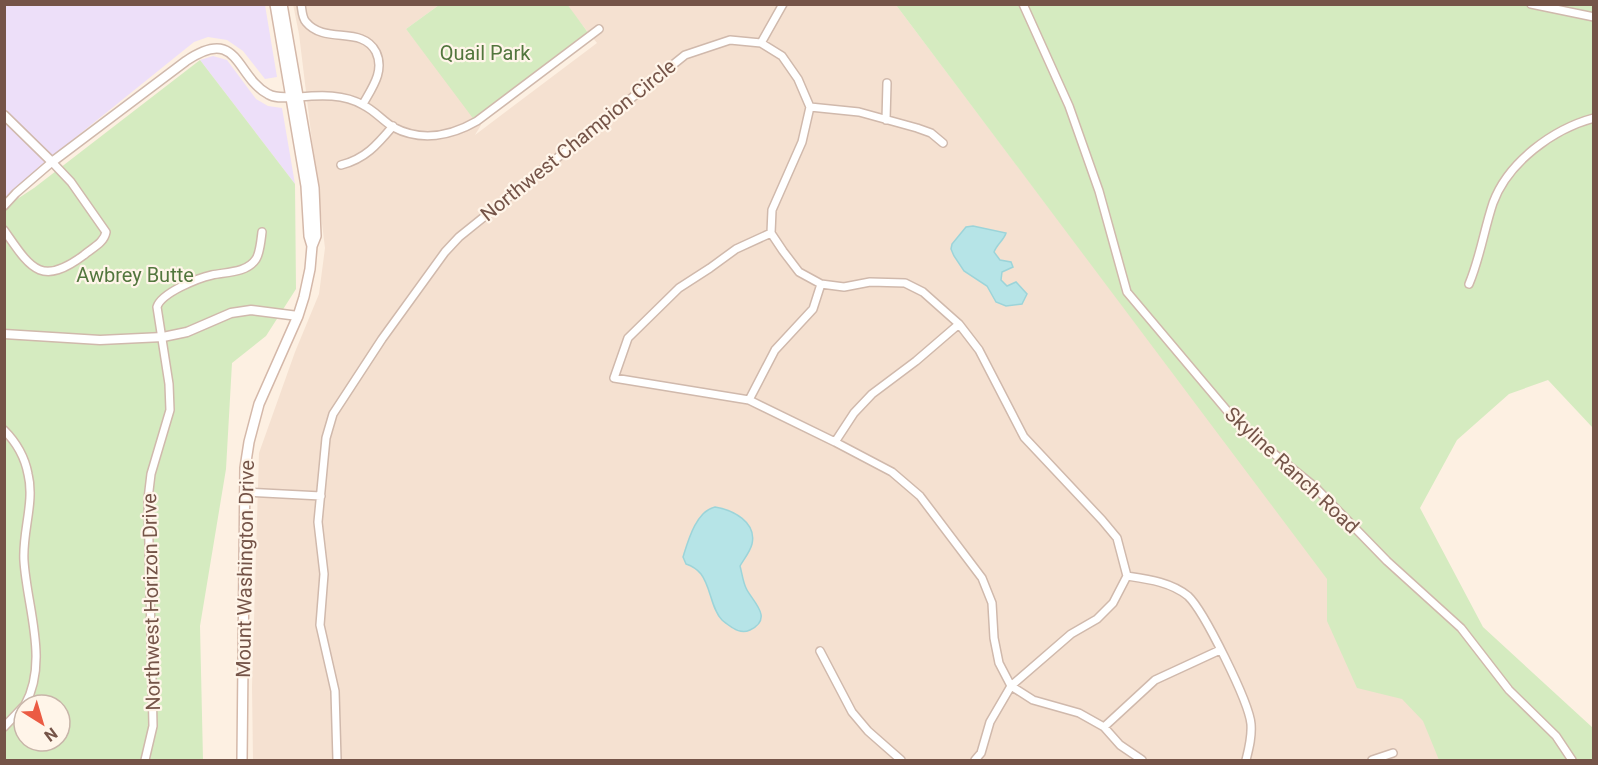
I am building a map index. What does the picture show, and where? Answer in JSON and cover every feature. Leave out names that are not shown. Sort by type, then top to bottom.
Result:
[{"type":"main road","name":"Mount Washington Drive","points":[[275,4],[295,97]]},
{"type":"main road","name":"Mount Washington Drive","points":[[242,760],[245,468],[254,422],[264,390],[298,316],[310,270],[312,246],[282,4]]},
{"type":"street","points":[[301,4],[305,21],[315,30],[328,34],[357,37],[366,40],[374,48],[380,69],[363,104]]},
{"type":"street","points":[[783,4],[761,43],[782,56],[798,79],[810,107],[802,142],[772,210],[771,233],[799,272],[821,284],[844,287],[870,282],[905,283],[923,292],[959,324],[980,350],[1024,438],[1117,538],[1127,576],[1113,603],[1097,619],[1071,634],[1011,686],[990,722],[981,753],[975,760]]},
{"type":"street","name":"Skyline Ranch Road","points":[[1023,4],[1069,106],[1099,191],[1128,292],[1240,426],[1315,487],[1387,561],[1461,628],[1509,690],[1556,736],[1572,760]]},
{"type":"street","points":[[1531,4],[1593,17]]},
{"type":"street","points":[[4,206],[52,162],[186,62],[205,51],[213,49],[228,53],[238,60],[268,94],[277,97],[339,96],[363,104],[393,126],[417,136],[438,136],[468,126],[599,29]]},
{"type":"street","name":"Northwest Champion Circle","points":[[338,760],[335,691],[320,625],[324,574],[318,522],[326,438],[333,414],[382,339],[445,252],[459,237],[685,54],[730,40],[761,43]]},
{"type":"street","points":[[886,120],[887,83]]},
{"type":"street","points":[[810,107],[859,112],[931,133],[943,143]]},
{"type":"street","points":[[4,115],[71,182],[106,232],[104,239],[69,266],[55,272],[45,272],[26,261],[4,230]]},
{"type":"street","points":[[1469,284],[1494,201],[1510,175],[1527,157],[1553,136],[1593,117]]},
{"type":"street","points":[[341,165],[369,153],[393,126]]},
{"type":"street","name":"Northwest Horizon Drive","points":[[145,760],[153,726],[148,499],[151,474],[170,410],[170,384],[158,315],[159,301],[166,294],[209,276],[245,268],[256,259],[262,232]]},
{"type":"street","points":[[771,233],[736,249],[680,288],[628,338],[614,378],[749,400],[892,472],[920,496],[982,578],[992,603],[994,638],[999,663],[1011,686],[1033,700],[1079,713],[1104,727],[1120,745],[1142,760]]},
{"type":"street","points":[[749,400],[775,350],[813,309],[821,284]]},
{"type":"street","points":[[4,334],[100,340],[163,337],[187,332],[231,313],[251,310],[298,316]]},
{"type":"street","points":[[836,442],[854,412],[872,394],[916,361],[959,324]]},
{"type":"street","points":[[4,430],[21,453],[30,483],[24,559],[34,634],[36,673],[29,693]]},
{"type":"street","points":[[244,492],[321,496]]},
{"type":"street","points":[[1127,576],[1154,580],[1172,587],[1187,595],[1202,612],[1247,706],[1251,724],[1246,760]]},
{"type":"street","points":[[1104,727],[1155,680],[1220,650]]},
{"type":"street","points":[[820,651],[852,712],[868,731],[901,760]]},
{"type":"street","points":[[1372,760],[1393,753]]},
{"type":"shaded area","points":[[293,4],[439,5],[406,29],[481,125],[475,135],[597,43],[566,5],[896,5],[1465,760],[253,760],[252,687],[259,453],[295,352],[319,294],[325,248],[299,34]]},
{"type":"shaded area","points":[[5,5],[265,5],[277,77],[265,79],[243,51],[227,40],[208,37],[194,42],[40,166],[5,201]]},
{"type":"shaded area","points":[[213,56],[227,60],[256,99],[268,106],[282,108],[295,184],[200,60]]},
{"type":"green space","name":"Quail Park","points":[[567,4],[589,34],[475,121],[406,29],[439,5]]},
{"type":"green space","points":[[896,5],[1593,5],[1593,428],[1548,380],[1509,394],[1457,440],[1420,508],[1483,627],[1593,728],[1593,760],[1439,760],[1423,721],[1402,699],[1357,688],[1327,621],[1327,579]]},
{"type":"green space","name":"Awbrey Butte","points":[[200,60],[295,184],[296,289],[266,336],[232,363],[226,469],[200,626],[203,760],[5,760],[5,207],[34,188]]},
{"type":"water","points":[[973,226],[1006,233],[994,252],[1000,260],[1011,262],[1013,267],[1002,272],[1001,280],[1007,286],[1016,282],[1027,294],[1022,304],[1006,306],[996,302],[987,286],[964,271],[954,256],[951,249],[952,244],[966,227]]},
{"type":"water","points":[[715,507],[742,518],[751,529],[753,536],[751,547],[740,566],[745,586],[759,609],[761,620],[746,632],[737,630],[722,620],[715,610],[701,574],[686,564],[683,557],[698,520],[708,510]]}]
